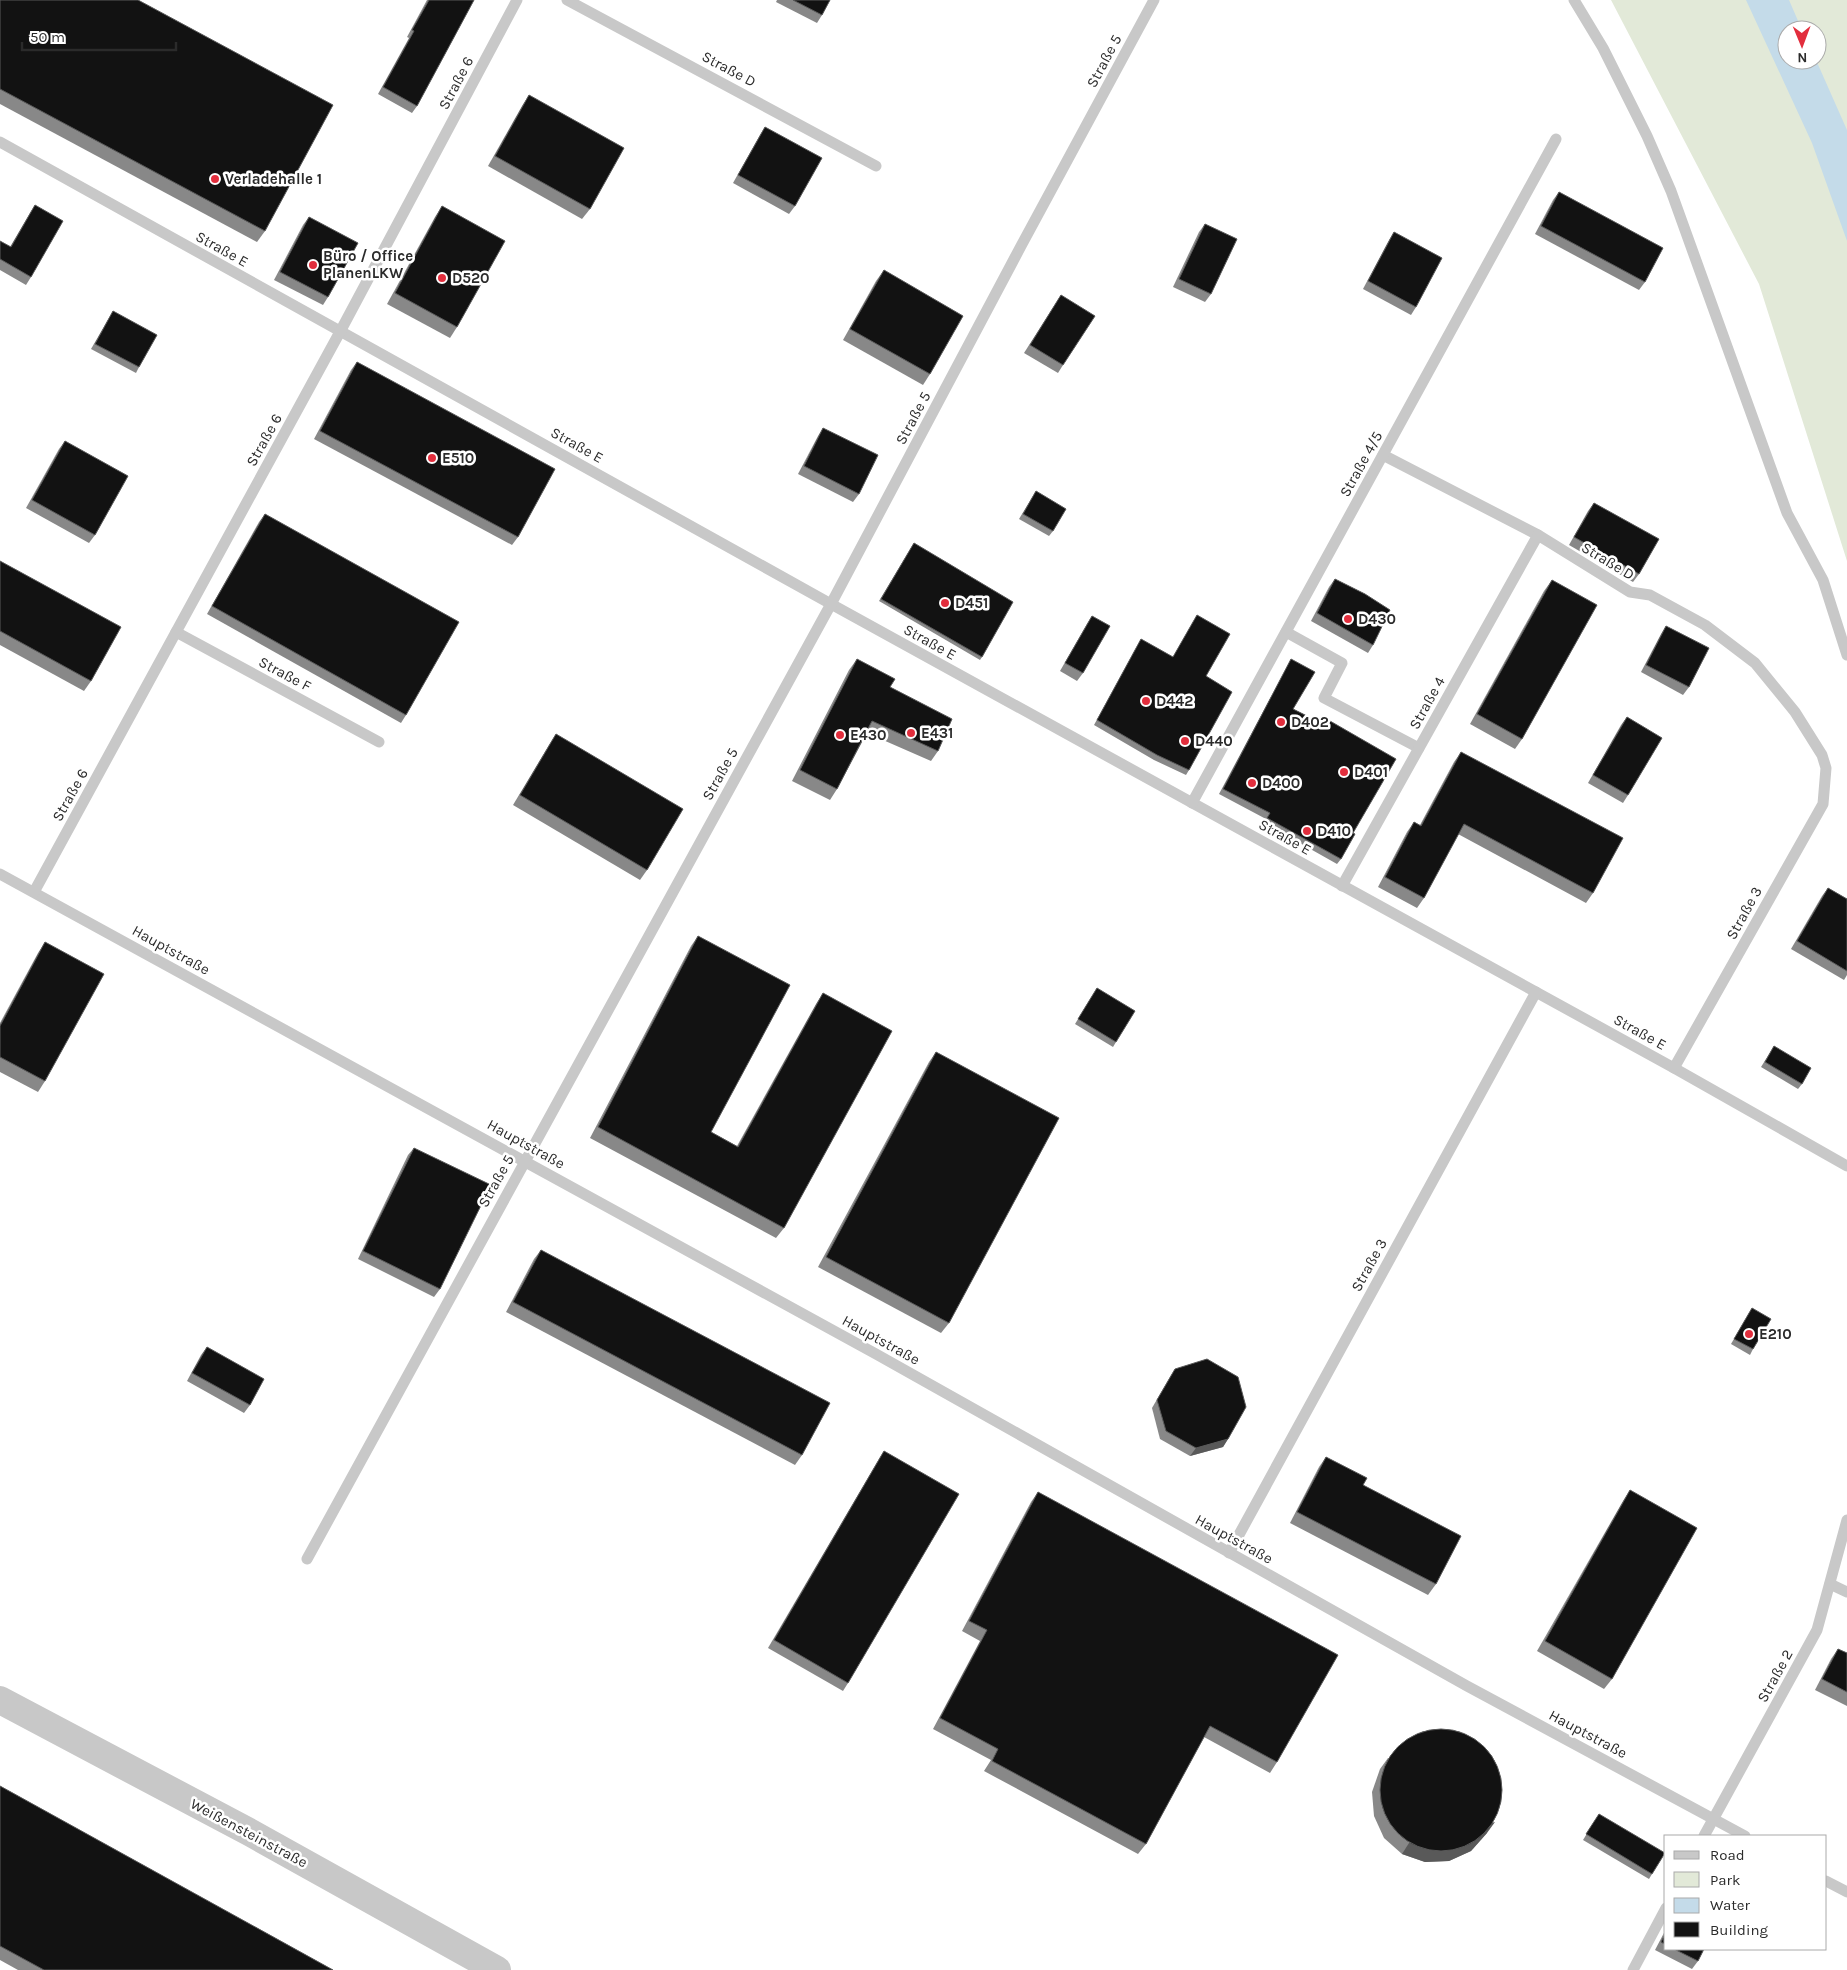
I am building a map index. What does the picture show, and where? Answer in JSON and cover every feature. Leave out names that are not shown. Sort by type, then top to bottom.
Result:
[{"type":"street","name":"Weißensteinstraße","points":[[0,1700],[251,1833],[497,1970]]},
{"type":"lane","name":"Straße 6","points":[[34,892],[341,330],[517,0]]},
{"type":"lane","name":"Straße D","points":[[567,0],[876,166]]},
{"type":"lane","name":"Straße 5","points":[[307,1559],[524,1160],[831,604],[1154,0]]},
{"type":"lane","points":[[1574,0],[1603,48],[1647,136],[1671,191],[1787,513],[1823,580],[1847,654]]},
{"type":"lane","name":"Straße 4/5","points":[[1192,803],[1556,140]]},
{"type":"lane","name":"Straße E","points":[[0,142],[831,604],[1674,1068],[1847,1166]]},
{"type":"lane","name":"Straße D","points":[[1383,456],[1538,535],[1630,592],[1650,595],[1704,625],[1755,663],[1796,712],[1822,755],[1826,768]]},
{"type":"lane","name":"Straße 4","points":[[1342,886],[1538,535]]},
{"type":"lane","name":"Straße F","points":[[176,632],[379,742]]},
{"type":"lane","points":[[1286,632],[1342,663],[1324,698],[1419,748]]},
{"type":"lane","name":"Straße 3","points":[[1674,1068],[1823,804],[1826,768]]},
{"type":"lane","name":"Hauptstraße","points":[[0,874],[876,1354],[1467,1686],[1743,1835]]},
{"type":"lane","name":"Straße 3","points":[[1229,1553],[1536,992]]},
{"type":"lane","name":"Straße 2","points":[[1705,1835],[1817,1630],[1847,1520]]},
{"type":"lane","points":[[1830,1584],[1847,1592]]},
{"type":"lane","points":[[1827,1882],[1847,1892]]},
{"type":"lane","points":[[1633,1970],[1664,1912]]},
{"type":"green space","points":[[1611,0],[1847,0],[1847,561],[1759,284]]},
{"type":"water","points":[[1746,0],[1789,0],[1798,20],[1777,20],[1777,67]]},
{"type":"water","points":[[1778,70],[1820,70],[1847,130],[1847,241],[1812,143]]},
{"type":"building","name":"Verladehalle 1","points":[[0,0],[138,0],[333,105],[265,231],[0,89]]},
{"type":"building","points":[[429,0],[474,0],[417,106],[383,87]]},
{"type":"building","points":[[793,0],[830,0],[822,15]]},
{"type":"building","points":[[529,95],[624,148],[590,209],[495,156]]},
{"type":"building","points":[[765,127],[822,158],[795,206],[738,175]]},
{"type":"building","points":[[1559,192],[1663,248],[1645,282],[1541,226]]},
{"type":"building","points":[[35,205],[63,221],[31,277],[0,259],[0,241],[11,247]]},
{"type":"building","name":"D520","points":[[442,206],[505,241],[457,327],[395,293]]},
{"type":"building","name":"Büro / Office PlanenLKW","points":[[309,217],[358,243],[328,297],[280,272]]},
{"type":"building","points":[[1205,224],[1237,239],[1211,294],[1179,279]]},
{"type":"building","points":[[1394,232],[1442,258],[1416,307],[1368,281]]},
{"type":"building","points":[[884,270],[963,316],[930,374],[850,329]]},
{"type":"building","points":[[1061,295],[1095,316],[1063,365],[1030,345]]},
{"type":"building","points":[[113,311],[157,335],[139,367],[95,344]]},
{"type":"building","name":"E510","points":[[357,362],[555,469],[518,537],[320,431]]},
{"type":"building","points":[[823,428],[878,455],[859,494],[804,466]]},
{"type":"building","points":[[65,441],[128,476],[95,535],[32,500]]},
{"type":"building","points":[[1036,491],[1066,509],[1053,531],[1023,514]]},
{"type":"building","points":[[1594,503],[1659,539],[1639,574],[1574,537]]},
{"type":"building","points":[[265,514],[459,622],[406,715],[212,606]]},
{"type":"building","name":"D451","points":[[914,543],[1013,602],[982,657],[881,599]]},
{"type":"building","points":[[0,561],[121,627],[91,681],[0,631]]},
{"type":"building","name":"D430","points":[[1335,579],[1365,594],[1390,610],[1373,645],[1317,613]]},
{"type":"building","points":[[1552,580],[1597,605],[1522,739],[1477,714]]},
{"type":"building","points":[[1197,615],[1230,634],[1206,676],[1232,692],[1189,770],[1157,755],[1097,720],[1141,639],[1173,657]]},
{"type":"building","points":[[1092,616],[1110,626],[1083,673],[1065,663]]},
{"type":"building","points":[[1666,626],[1709,648],[1689,687],[1646,665]]},
{"type":"building","points":[[857,659],[895,679],[890,687],[952,719],[938,751],[872,721],[837,789],[800,770]]},
{"type":"building","points":[[1291,659],[1315,672],[1293,709],[1327,726],[1330,721],[1396,759],[1353,833],[1355,834],[1341,859],[1267,818],[1270,813],[1223,789]]},
{"type":"building","points":[[1627,717],[1662,738],[1628,795],[1593,775]]},
{"type":"building","points":[[556,734],[683,809],[647,870],[520,795]]},
{"type":"building","points":[[1461,752],[1623,838],[1593,893],[1464,824],[1424,898],[1385,877],[1414,822],[1421,826]]},
{"type":"building","points":[[1828,888],[1847,899],[1847,971],[1797,941]]},
{"type":"building","points":[[698,936],[790,985],[711,1132],[738,1147],[823,993],[892,1031],[784,1228],[598,1127]]},
{"type":"building","points":[[45,942],[104,974],[45,1081],[0,1057],[0,1026]]},
{"type":"building","points":[[1097,988],[1135,1011],[1116,1042],[1078,1019]]},
{"type":"building","points":[[1774,1046],[1811,1068],[1802,1084],[1765,1062]]},
{"type":"building","points":[[936,1052],[1059,1118],[949,1323],[826,1257]]},
{"type":"building","points":[[414,1148],[491,1185],[440,1289],[363,1251]]},
{"type":"building","points":[[541,1250],[830,1403],[802,1455],[513,1302]]},
{"type":"building","name":"E210","points":[[1752,1308],[1771,1319],[1753,1349],[1734,1339]]},
{"type":"building","points":[[207,1347],[264,1379],[250,1405],[192,1373]]},
{"type":"building","points":[[1207,1359],[1238,1377],[1246,1407],[1228,1439],[1196,1448],[1166,1431],[1157,1400],[1175,1369]]},
{"type":"building","points":[[884,1451],[959,1494],[848,1683],[774,1640]]},
{"type":"building","points":[[1326,1457],[1367,1478],[1363,1485],[1461,1536],[1436,1584],[1297,1512]]},
{"type":"building","points":[[1630,1490],[1697,1528],[1612,1679],[1545,1641]]},
{"type":"building","points":[[1038,1492],[1338,1655],[1277,1762],[1210,1726],[1146,1844],[992,1761],[998,1749],[940,1718],[987,1630],[969,1621]]},
{"type":"building","points":[[1838,1649],[1847,1653],[1847,1692],[1822,1679]]},
{"type":"building","points":[[1441,1729],[1464,1733],[1484,1747],[1498,1767],[1502,1790],[1498,1813],[1484,1833],[1464,1847],[1441,1851],[1418,1847],[1398,1833],[1384,1813],[1380,1790],[1384,1767],[1398,1747],[1418,1733]]},
{"type":"building","points":[[0,1786],[333,1970],[44,1970],[0,1946]]},
{"type":"building","points":[[1599,1814],[1664,1852],[1664,1855],[1652,1874],[1586,1834]]},
{"type":"building","points":[[1676,1950],[1704,1950],[1698,1961]]},
{"type":"place","name":"Verladehalle 1","points":[[215,179]]},
{"type":"place","name":"Büro / Office PlanenLKW","points":[[313,265]]},
{"type":"place","name":"D520","points":[[442,278]]},
{"type":"place","name":"E510","points":[[432,458]]},
{"type":"place","name":"D451","points":[[945,603]]},
{"type":"place","name":"D430","points":[[1348,619]]},
{"type":"place","name":"D442","points":[[1146,701]]},
{"type":"place","name":"D402","points":[[1281,722]]},
{"type":"place","name":"E431","points":[[911,733]]},
{"type":"place","name":"E430","points":[[840,735]]},
{"type":"place","name":"D440","points":[[1185,741]]},
{"type":"place","name":"D401","points":[[1344,772]]},
{"type":"place","name":"D400","points":[[1252,783]]},
{"type":"place","name":"D410","points":[[1307,831]]},
{"type":"place","name":"E210","points":[[1749,1334]]}]
